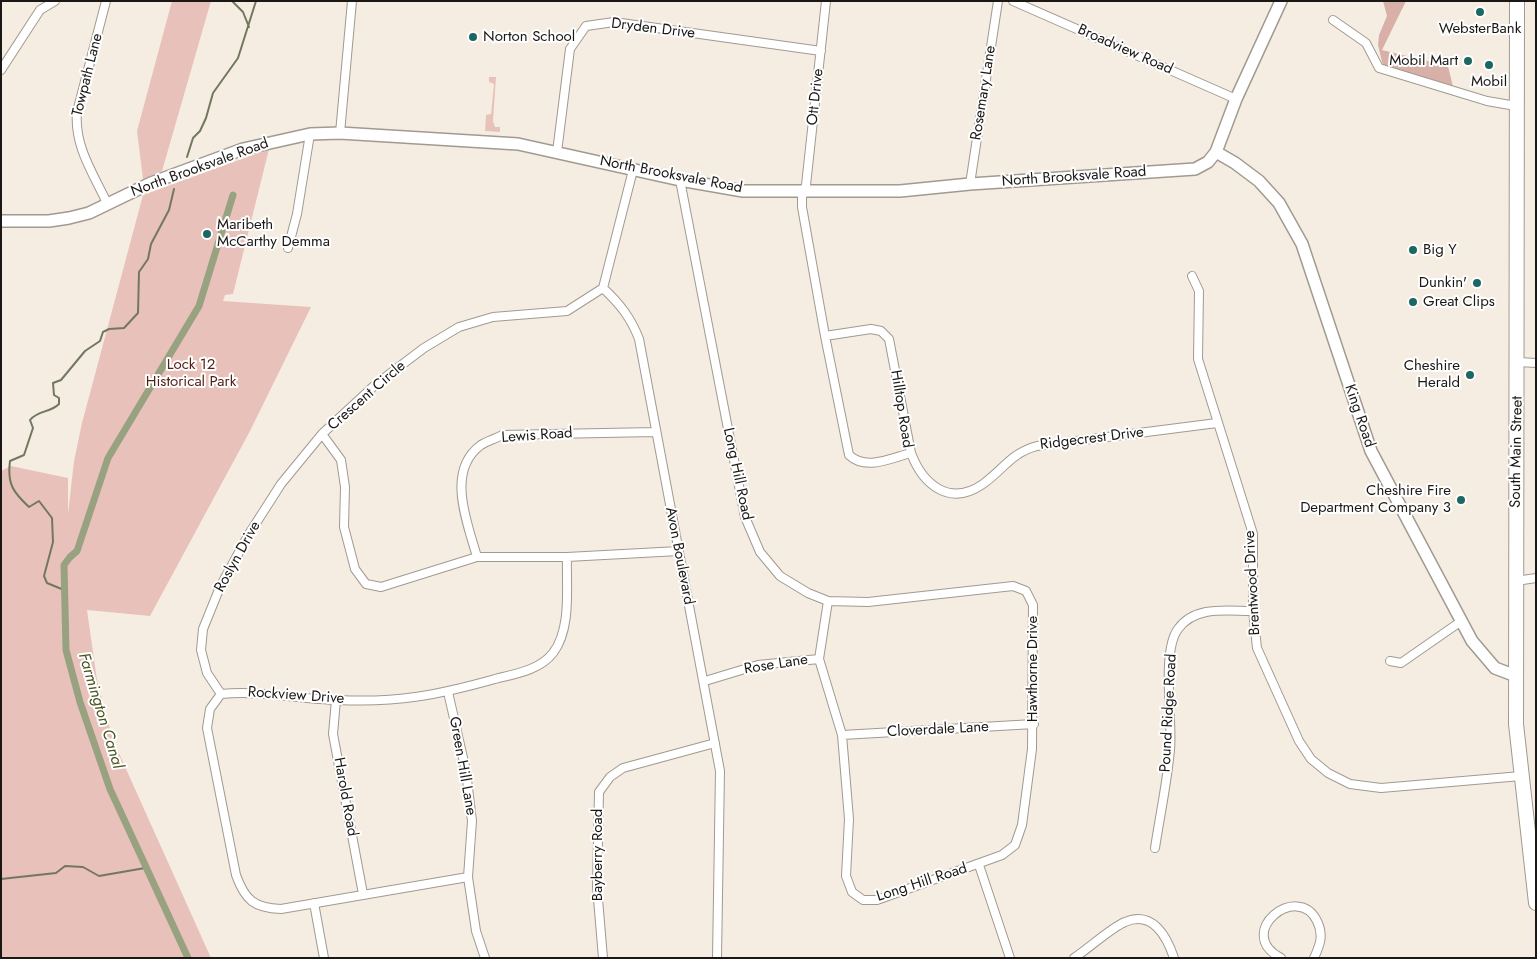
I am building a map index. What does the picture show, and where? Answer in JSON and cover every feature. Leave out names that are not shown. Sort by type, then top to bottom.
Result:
[{"type":"highway","name":"South Main Street","points":[[1517,1],[1516,724],[1520,776],[1536,902]]},
{"type":"main road","name":"North Brooksvale Road","points":[[1,221],[49,221],[89,213],[151,183],[243,149],[310,134],[340,133],[518,144],[680,180],[743,191],[900,191],[970,184],[1195,169],[1208,162],[1216,152],[1236,99],[1281,1]]},
{"type":"main road","name":"King Road","points":[[1216,152],[1235,163],[1259,181],[1278,203],[1302,244],[1371,451],[1460,622],[1472,641],[1495,668],[1516,676]]},
{"type":"street","points":[[1,70],[40,10],[55,1]]},
{"type":"street","points":[[96,1],[106,2]]},
{"type":"street","points":[[340,133],[352,1]]},
{"type":"street","name":"Ott Drive","points":[[804,192],[826,1]]},
{"type":"street","name":"Rosemary Lane","points":[[970,184],[998,1]]},
{"type":"street","name":"Broadview Road","points":[[1013,1],[1236,99]]},
{"type":"street","name":"Towpath Lane","points":[[106,2],[77,112],[76,125],[82,153],[108,203]]},
{"type":"street","points":[[1333,20],[1366,44],[1379,68],[1487,101],[1516,106]]},
{"type":"street","name":"Dryden Drive","points":[[557,152],[570,48],[586,26],[614,22],[821,51]]},
{"type":"street","points":[[288,248],[297,214],[310,134]]},
{"type":"street","points":[[603,288],[633,170]]},
{"type":"street","name":"Long Hill Road","points":[[680,180],[744,517],[760,552],[780,576],[808,593],[828,601],[819,659],[842,735],[849,819],[846,876],[852,892],[863,900],[877,900],[979,864]]},
{"type":"street","name":"Hilltop Road","points":[[804,192],[802,207],[825,336],[849,455],[857,463],[868,464],[911,453],[890,339],[881,330],[871,329],[825,336]]},
{"type":"street","name":"Brentwood Drive","points":[[1192,276],[1199,291],[1198,359],[1253,534],[1253,611],[1257,648],[1299,741],[1311,759],[1328,773],[1350,784],[1381,788],[1520,776]]},
{"type":"street","name":"Avon Boulevard","points":[[603,288],[620,304],[632,320],[636,333],[720,771],[717,958]]},
{"type":"street","name":"Crescent Circle","points":[[603,288],[567,311],[493,317],[459,327],[424,348],[375,385],[322,434],[341,460],[345,487],[344,527],[355,569],[366,584],[381,587],[478,557],[567,557],[679,551]]},
{"type":"street","points":[[1518,362],[1536,363]]},
{"type":"street","name":"Ridgecrest Drive","points":[[911,453],[923,478],[933,487],[946,492],[959,492],[973,490],[984,484],[1022,450],[1037,446],[1217,423]]},
{"type":"street","name":"Lewis Road","points":[[478,557],[463,506],[462,484],[466,463],[480,446],[502,436],[654,432]]},
{"type":"street","name":"Roslyn Drive","points":[[220,694],[207,673],[201,650],[203,629],[220,587],[249,534],[281,484],[322,434]]},
{"type":"street","name":"Rockview Drive","points":[[220,694],[249,691],[336,700],[397,701],[448,692],[540,665],[553,653],[562,634],[566,616],[567,557]]},
{"type":"street","points":[[1516,581],[1536,578]]},
{"type":"street","name":"Hawthorne Drive","points":[[828,601],[868,602],[1013,586],[1026,591],[1033,605],[1034,724],[1022,825],[1015,845],[1002,855],[979,864]]},
{"type":"street","name":"Pound Ridge Road","points":[[1156,848],[1170,748],[1170,652],[1178,629],[1193,616],[1209,611],[1253,611]]},
{"type":"street","points":[[1390,661],[1401,663],[1460,622]]},
{"type":"street","name":"Rose Lane","points":[[704,681],[758,665],[819,659]]},
{"type":"street","name":"Green Hill Lane","points":[[448,692],[466,771],[472,821],[468,877],[476,931],[485,958]]},
{"type":"street","points":[[220,694],[210,709],[207,728],[236,875],[241,890],[250,900],[264,908],[281,909],[468,877]]},
{"type":"street","name":"Harold Road","points":[[336,700],[334,734],[362,894]]},
{"type":"street","name":"Cloverdale Lane","points":[[842,735],[1034,724]]},
{"type":"street","name":"Bayberry Road","points":[[603,958],[596,887],[599,792],[610,777],[623,768],[715,743]]},
{"type":"street","points":[[979,864],[1010,958]]},
{"type":"street","points":[[314,903],[324,958]]},
{"type":"street","points":[[1281,958],[1274,954],[1264,942],[1264,931],[1268,920],[1277,911],[1290,906],[1303,908],[1315,916],[1321,930],[1320,945],[1314,958]]},
{"type":"street","points":[[1074,958],[1125,922],[1143,920],[1156,925],[1168,939],[1174,958]]},
{"type":"green space","points":[[172,1],[211,1],[162,171],[143,179],[137,131]]},
{"type":"green space","points":[[489,77],[496,77],[493,121],[495,127],[500,127],[500,132],[485,131],[486,115],[491,114],[494,84],[489,82]]},
{"type":"green space","name":"Lock 12 Historical Park","points":[[269,149],[233,294],[225,295],[223,301],[311,307],[250,431],[150,616],[87,610],[97,680],[113,740],[211,958],[1,958],[1,471],[11,466],[68,478],[68,514],[74,461],[82,423],[143,195]]},
{"type":"shaded area","points":[[1383,1],[1406,1],[1382,50],[1448,66],[1453,87],[1383,66],[1378,45],[1379,35],[1387,16]]},
{"type":"waterway","points":[[232,1],[243,12],[249,27]]},
{"type":"waterway","points":[[187,157],[193,138],[200,131],[206,118],[213,93],[238,58],[256,1]]},
{"type":"waterway","points":[[64,590],[47,583],[44,576],[53,542],[52,518],[39,501],[29,507],[15,492],[9,476],[10,461],[24,455],[33,428],[30,420],[59,404],[59,398],[54,395],[53,383],[61,380],[85,351],[100,341],[103,332],[109,329],[124,328],[138,313],[139,272],[148,259],[151,244],[169,210],[174,189]]},
{"type":"waterway","name":"Farmington Canal","points":[[188,958],[110,789],[80,702],[66,650],[64,565],[77,551],[108,458],[199,306],[233,195]]},
{"type":"waterway","points":[[1,879],[56,873],[65,866],[83,867],[99,876],[145,868]]},
{"type":"place","name":"WebsterBank","points":[[1480,12]]},
{"type":"place","name":"Norton School","points":[[473,37]]},
{"type":"place","name":"Mobil Mart","points":[[1468,61]]},
{"type":"place","name":"Mobil","points":[[1489,65]]},
{"type":"place","name":"Maribeth McCarthy Demma","points":[[207,234]]},
{"type":"place","name":"Big Y","points":[[1413,250]]},
{"type":"place","name":"Dunkin'","points":[[1477,283]]},
{"type":"place","name":"Great Clips","points":[[1413,302]]},
{"type":"place","name":"Cheshire Herald","points":[[1470,375]]},
{"type":"place","name":"Cheshire Fire Department Company 3","points":[[1461,500]]}]
